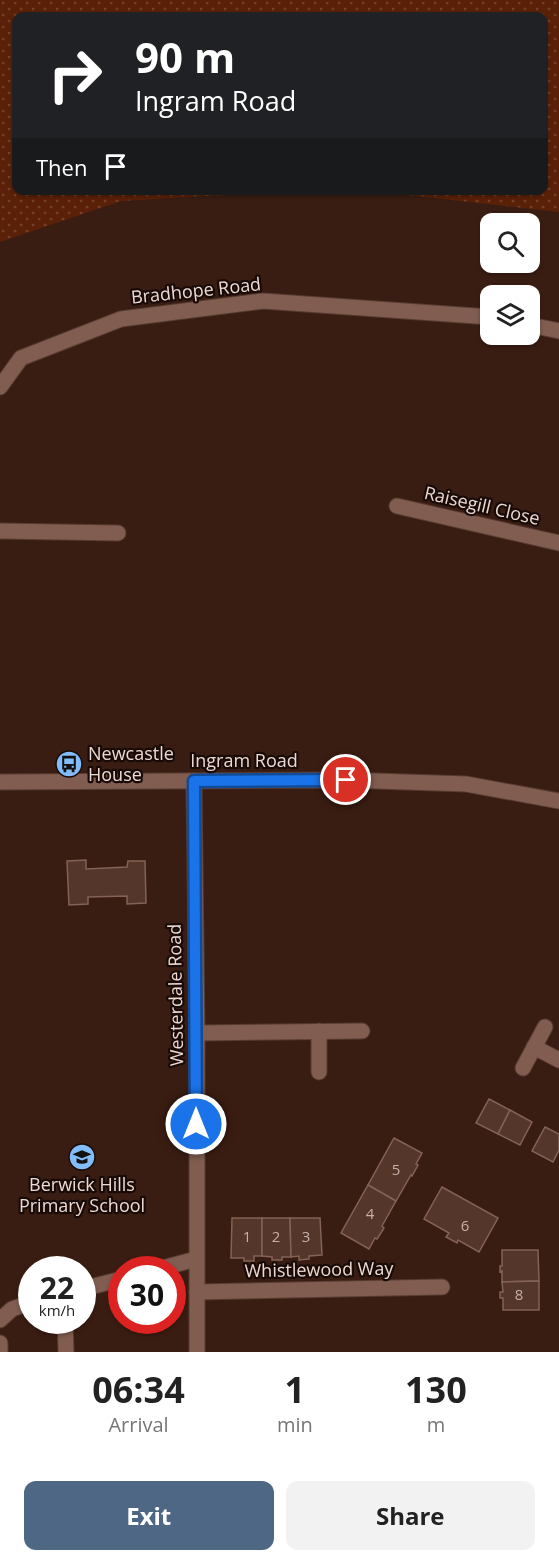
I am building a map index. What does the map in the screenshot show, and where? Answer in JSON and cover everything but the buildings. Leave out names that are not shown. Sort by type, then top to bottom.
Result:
[{"type":"street","name":"Bradhope Road","points":[[0,387],[21,358],[121,319],[263,301],[480,315]]},
{"type":"street","points":[[540,327],[559,331]]},
{"type":"street","name":"Raisegill Close","points":[[397,506],[559,543]]},
{"type":"street","points":[[0,531],[118,533]]},
{"type":"street","name":"Ingram Road","points":[[0,782],[346,780],[466,784],[559,801]]},
{"type":"street","name":"Westerdale Road","points":[[194,781],[197,1352]]},
{"type":"street","points":[[523,1068],[545,1027]]},
{"type":"street","points":[[319,1031],[319,1072]]},
{"type":"street","points":[[197,1033],[362,1031]]},
{"type":"street","points":[[534,1047],[559,1060]]},
{"type":"street","points":[[186,1262],[196,1259]]},
{"type":"street","name":"Whistlewood Way","points":[[196,1292],[442,1287]]},
{"type":"street","points":[[0,1320],[12,1309],[18,1307]]},
{"type":"street","points":[[65,1334],[66,1352]]},
{"type":"street","points":[[0,1343],[0,1352]]},
{"type":"shaded area","points":[[0,0],[559,0],[559,212],[408,195],[548,195],[548,12],[12,12],[12,195],[227,195],[121,201],[0,242]]},
{"type":"place","name":"Newcastle House","points":[[69,764]]},
{"type":"place","name":"Berwick Hills Primary School","points":[[82,1157]]},
{"type":"route","points":[[196,1124],[194,781],[346,780]]}]
